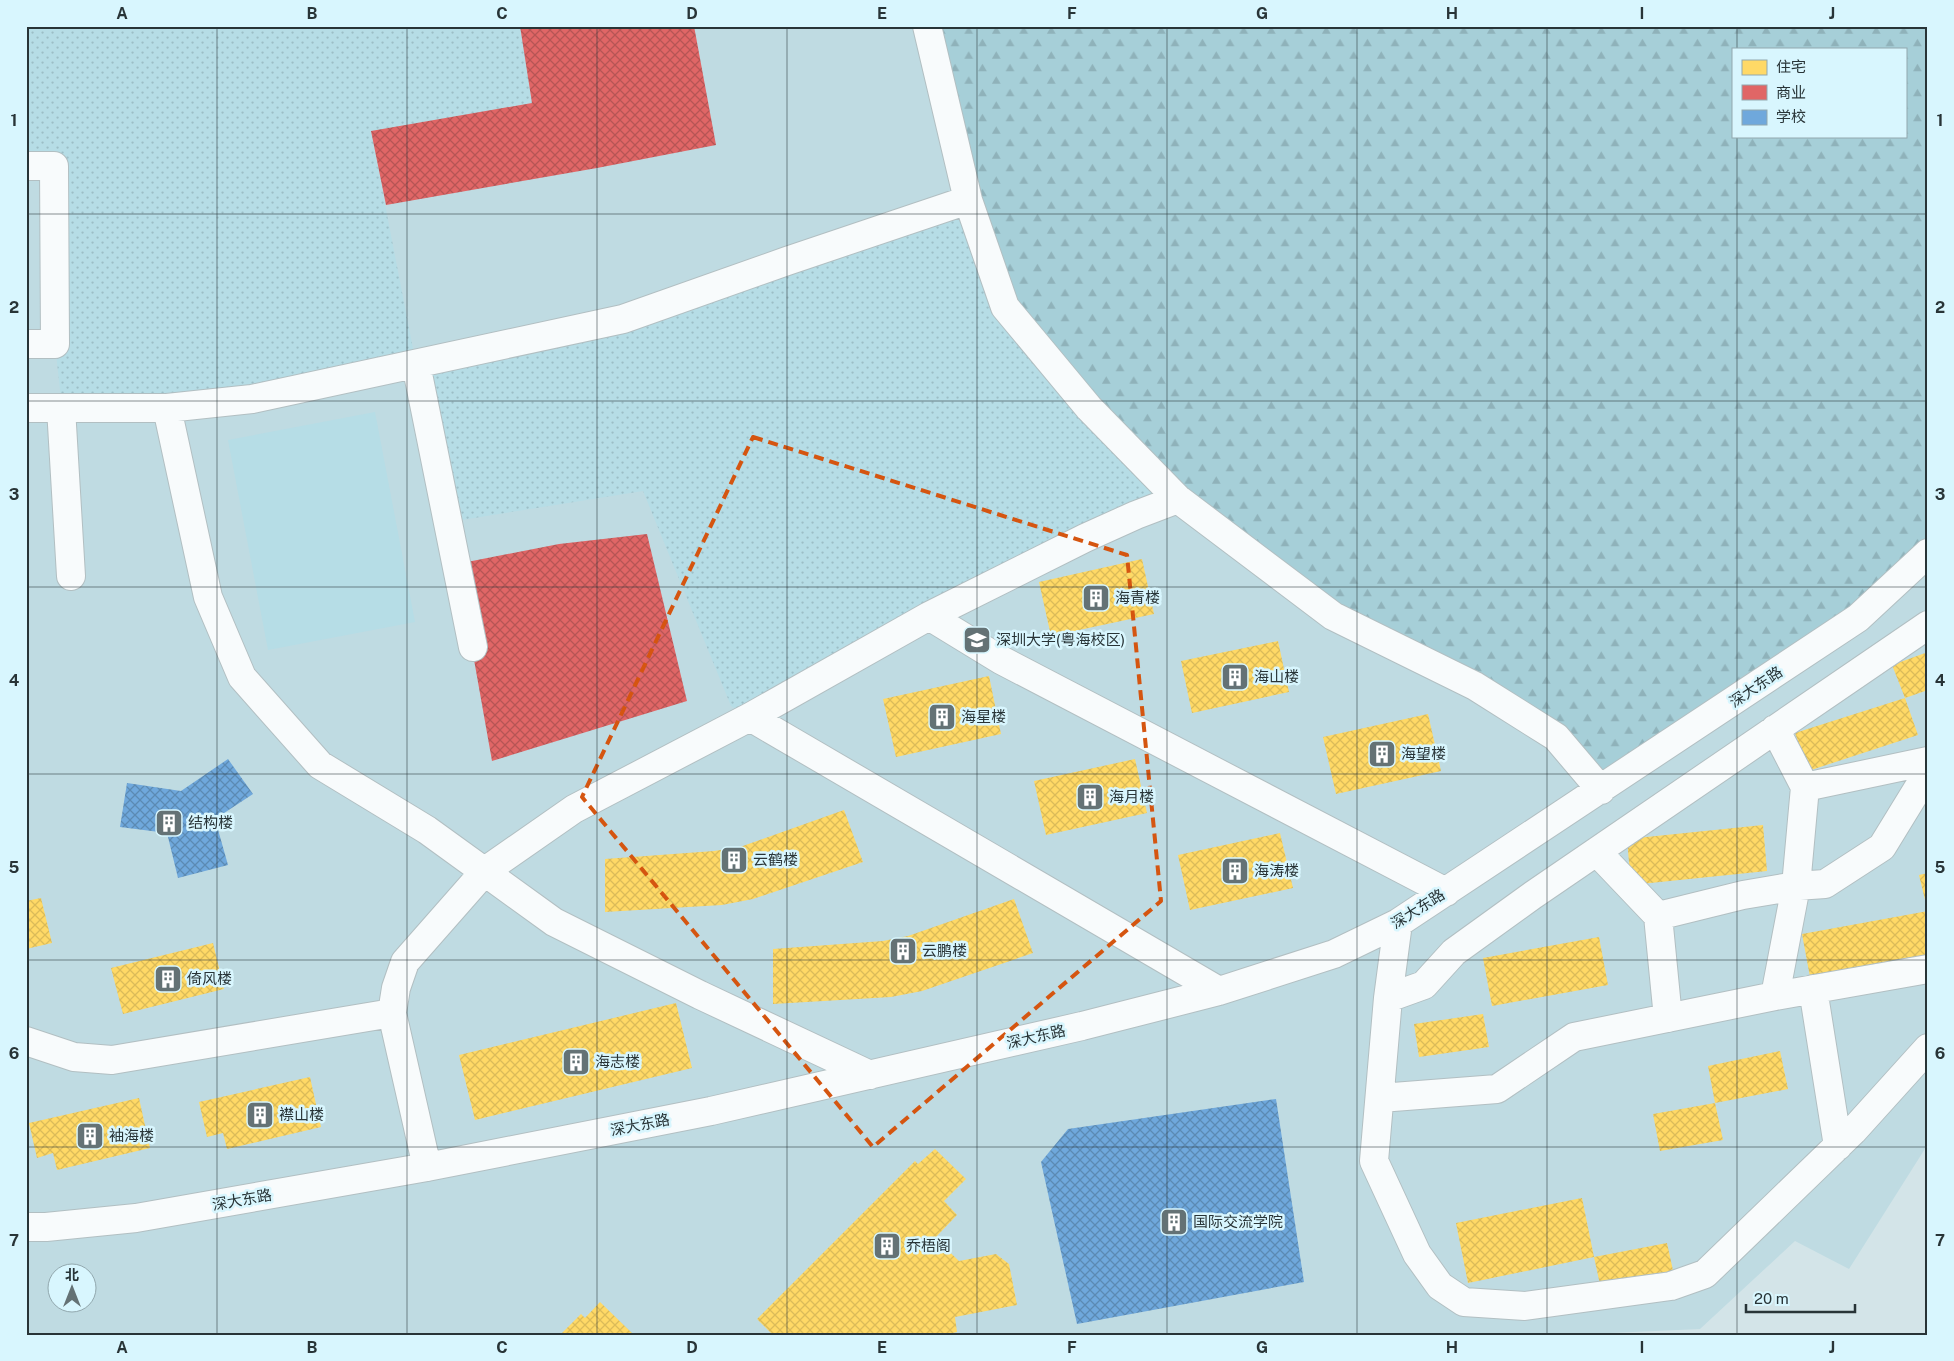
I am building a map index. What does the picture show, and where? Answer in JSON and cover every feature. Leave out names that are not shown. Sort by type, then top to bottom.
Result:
[{"type":"street","points":[[926,26],[968,200],[1005,307],[1089,408],[1178,499],[1333,616],[1475,686],[1556,737],[1601,790]]},
{"type":"street","points":[[26,166],[54,166],[55,344],[26,344]]},
{"type":"street","points":[[26,408],[168,408],[252,399],[623,319],[968,200]]},
{"type":"street","points":[[416,364],[473,647]]},
{"type":"street","points":[[62,408],[71,576]]},
{"type":"street","points":[[168,408],[208,597],[242,677],[320,765],[428,830],[554,922],[700,996],[870,1075]]},
{"type":"street","points":[[428,1167],[392,1013],[396,988],[405,962],[486,871],[574,809],[750,717],[929,616],[1085,538],[1178,499]]},
{"type":"street","name":"深大东路","points":[[26,1226],[46,1227],[136,1218],[428,1167],[711,1111],[1082,1026],[1218,991],[1334,954],[1398,923],[1858,618],[1928,553]]},
{"type":"street","points":[[929,616],[1001,660],[1446,892]]},
{"type":"street","points":[[1388,998],[1424,985],[1454,952],[1533,895],[1928,625]]},
{"type":"street","points":[[750,717],[1218,991]]},
{"type":"street","points":[[1775,729],[1805,787],[1796,886],[1775,996]]},
{"type":"street","points":[[1805,787],[1928,761]]},
{"type":"street","points":[[1658,916],[1744,895],[1796,886],[1825,884],[1882,847],[1928,772]]},
{"type":"street","points":[[1597,852],[1658,916],[1668,1018]]},
{"type":"street","points":[[1398,923],[1388,998],[1374,1161],[1417,1254],[1440,1286],[1464,1302],[1525,1306],[1672,1286],[1705,1274],[1838,1146],[1928,1048]]},
{"type":"street","points":[[1380,1098],[1497,1089],[1574,1037],[1775,996],[1928,969]]},
{"type":"street","points":[[1813,990],[1838,1146]]},
{"type":"street","points":[[26,1041],[74,1057],[112,1060],[392,1013]]},
{"type":"highlighted area","points":[[753,437],[1127,555],[1161,901],[873,1147],[582,797]]},
{"type":"shaded area","name":"深圳大学(粤海校区)","points":[[26,26],[1928,26],[1928,1144],[1849,1269],[1795,1241],[1700,1329],[1565,1335],[26,1335]]},
{"type":"shaded area","points":[[26,26],[520,26],[532,103],[371,132],[416,364],[353,376],[62,408],[55,344],[53,159],[26,159]]},
{"type":"shaded area","points":[[968,200],[1005,307],[1178,499],[750,717],[731,706],[643,491],[449,522],[416,364],[623,319]]},
{"type":"shaded area","points":[[375,412],[415,622],[268,650],[228,440]]},
{"type":"green space","points":[[927,26],[1928,26],[1928,553],[1601,790],[1556,737],[1333,616],[1178,499],[1005,307]]},
{"type":"building: 住宅","name":"海青楼","points":[[1142,559],[1154,614],[1051,636],[1039,582]]},
{"type":"building: 住宅","name":"海山楼","points":[[1278,641],[1289,692],[1192,713],[1181,661]]},
{"type":"building: 住宅","points":[[1928,652],[1928,690],[1905,698],[1892,665]]},
{"type":"building: 住宅","name":"海星楼","points":[[989,676],[1001,734],[896,757],[883,699]]},
{"type":"building: 住宅","points":[[1905,698],[1918,735],[1808,771],[1795,733]]},
{"type":"building: 住宅","name":"海望楼","points":[[1428,714],[1441,771],[1336,794],[1323,737]]},
{"type":"building: 住宅","name":"海月楼","points":[[1135,759],[1147,813],[1046,835],[1034,781]]},
{"type":"building: 住宅","name":"云鹤楼","points":[[844,810],[863,862],[753,899],[722,905],[605,912],[605,859],[714,851],[740,847]]},
{"type":"building: 住宅","points":[[1763,825],[1767,871],[1631,885],[1627,839]]},
{"type":"building: 住宅","name":"海涛楼","points":[[1280,833],[1293,888],[1190,910],[1178,855]]},
{"type":"building: 住宅","points":[[1928,873],[1928,908],[1927,908],[1919,875]]},
{"type":"building: 住宅","points":[[41,898],[52,943],[26,949],[26,901]]},
{"type":"building: 住宅","name":"云鹏楼","points":[[1014,899],[1033,953],[922,991],[891,997],[773,1004],[773,949],[883,941],[908,936]]},
{"type":"building: 住宅","points":[[1928,911],[1928,957],[1810,977],[1802,934]]},
{"type":"building: 住宅","points":[[1599,937],[1608,985],[1492,1006],[1483,958]]},
{"type":"building: 住宅","name":"倚风楼","points":[[213,943],[224,989],[123,1014],[111,968]]},
{"type":"building: 住宅","name":"海志楼","points":[[676,1003],[692,1068],[475,1120],[459,1055]]},
{"type":"building: 住宅","points":[[1483,1014],[1489,1047],[1419,1057],[1414,1024]]},
{"type":"building: 住宅","points":[[1780,1051],[1788,1089],[1715,1103],[1708,1066]]},
{"type":"building: 住宅","name":"襟山楼","points":[[310,1077],[321,1127],[227,1149],[223,1133],[207,1137],[199,1102]]},
{"type":"building: 住宅","name":"袖海楼","points":[[139,1098],[150,1148],[57,1170],[53,1153],[37,1158],[29,1123]]},
{"type":"building: 住宅","points":[[1715,1103],[1723,1140],[1660,1151],[1653,1114]]},
{"type":"building: 住宅","name":"乔梧阁","points":[[935,1149],[966,1179],[944,1201],[957,1215],[935,1238],[959,1261],[996,1254],[1009,1264],[1017,1305],[955,1317],[957,1332],[945,1335],[773,1335],[757,1319],[915,1161],[918,1164]]},
{"type":"building: 住宅","points":[[1582,1198],[1594,1257],[1468,1283],[1456,1223]]},
{"type":"building: 住宅","points":[[1667,1243],[1674,1275],[1601,1289],[1594,1257]]},
{"type":"building: 住宅","points":[[600,1302],[632,1333],[630,1335],[560,1335],[581,1314],[585,1318]]},
{"type":"building: 商业","points":[[520,26],[694,26],[716,145],[386,205],[371,131],[532,103]]},
{"type":"building: 商业","points":[[647,534],[687,701],[492,761],[457,564],[559,544]]},
{"type":"building: 学校","name":"结构楼","points":[[228,759],[253,794],[215,819],[228,865],[178,878],[167,833],[120,827],[127,783],[181,791]]},
{"type":"building: 学校","name":"国际交流学院","points":[[1276,1099],[1304,1282],[1077,1324],[1041,1162],[1068,1129]]},
{"type":"place","name":"海青楼","points":[[1096,598]]},
{"type":"place","name":"深圳大学(粤海校区)","points":[[977,640]]},
{"type":"place","name":"海山楼","points":[[1235,677]]},
{"type":"place","name":"海星楼","points":[[942,717]]},
{"type":"place","name":"海望楼","points":[[1382,754]]},
{"type":"place","name":"海月楼","points":[[1090,797]]},
{"type":"place","name":"结构楼","points":[[169,823]]},
{"type":"place","name":"云鹤楼","points":[[734,860]]},
{"type":"place","name":"海涛楼","points":[[1235,871]]},
{"type":"place","name":"云鹏楼","points":[[903,951]]},
{"type":"place","name":"倚风楼","points":[[168,979]]},
{"type":"place","name":"海志楼","points":[[576,1062]]},
{"type":"place","name":"襟山楼","points":[[260,1115]]},
{"type":"place","name":"袖海楼","points":[[90,1136]]},
{"type":"place","name":"国际交流学院","points":[[1174,1222]]},
{"type":"place","name":"乔梧阁","points":[[887,1246]]}]
